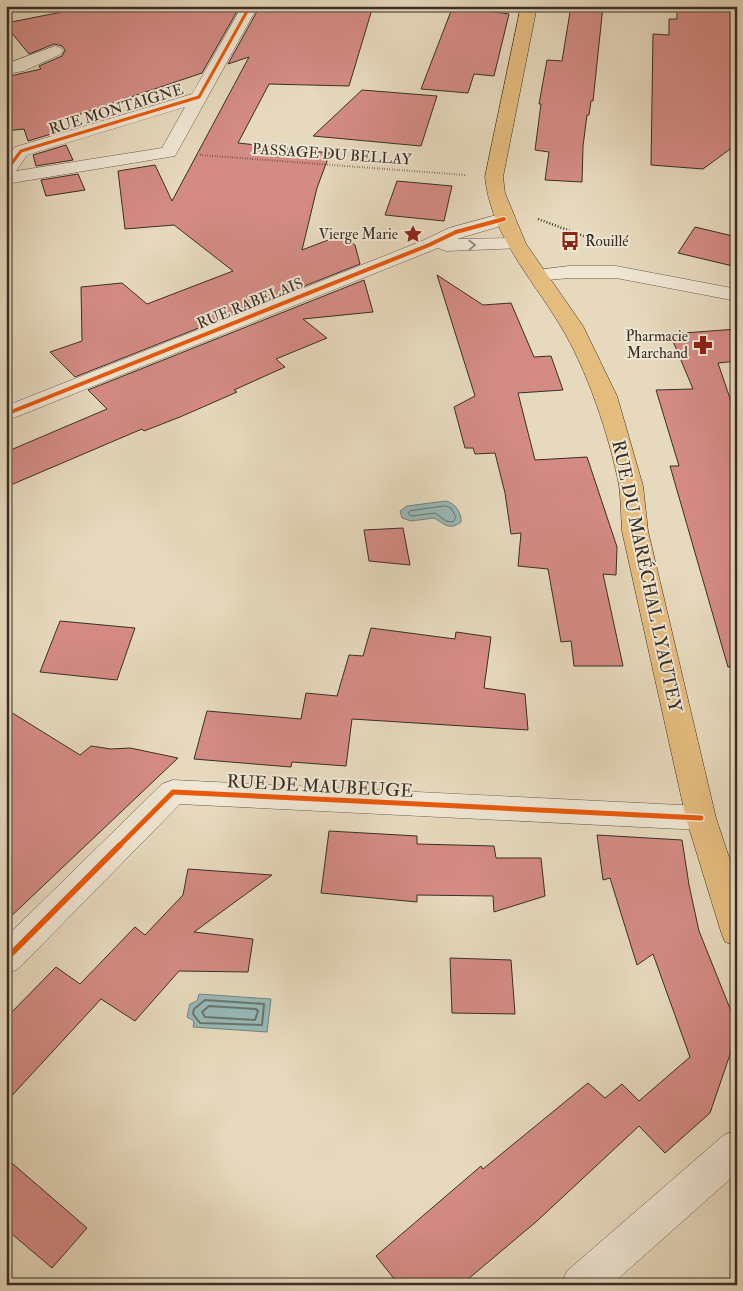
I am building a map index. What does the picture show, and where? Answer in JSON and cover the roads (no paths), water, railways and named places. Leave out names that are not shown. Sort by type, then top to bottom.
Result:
[{"type":"main road","name":"RUE DU MARÉCHAL LYAUTEY","points":[[529,6],[494,178],[496,193],[504,219],[516,244],[572,326],[606,396],[631,486],[635,531],[701,818],[737,932]]},
{"type":"street","name":"RUE MONTAIGNE","points":[[6,171],[14,151],[199,97],[250,6]]},
{"type":"street","points":[[6,69],[18,67],[55,51]]},
{"type":"street","points":[[6,178],[169,152],[199,97]]},
{"type":"street","name":"RUE RABELAIS","points":[[6,414],[429,245],[456,232],[504,219]]},
{"type":"street","name":"RUE RABELAIS","points":[[429,245],[516,244]]},
{"type":"street","points":[[537,274],[616,272],[737,295]]},
{"type":"street","name":"RUE DE MAUBEUGE","points":[[6,959],[173,792],[701,818]]},
{"type":"street","points":[[581,1285],[737,1148]]},
{"type":"water","points":[[446,501],[455,506],[459,512],[461,522],[457,525],[447,526],[434,518],[411,521],[402,518],[400,511],[407,506]]},
{"type":"water","points":[[199,994],[271,999],[267,1032],[193,1027],[194,1021],[187,1017],[190,1004],[197,1001]]},
{"type":"place","name":"Vierge Marie","points":[[413,234]]},
{"type":"place","name":"Rouillé","points":[[570,241]]},
{"type":"place","name":"Pharmacie Marchand","points":[[703,345]]}]
